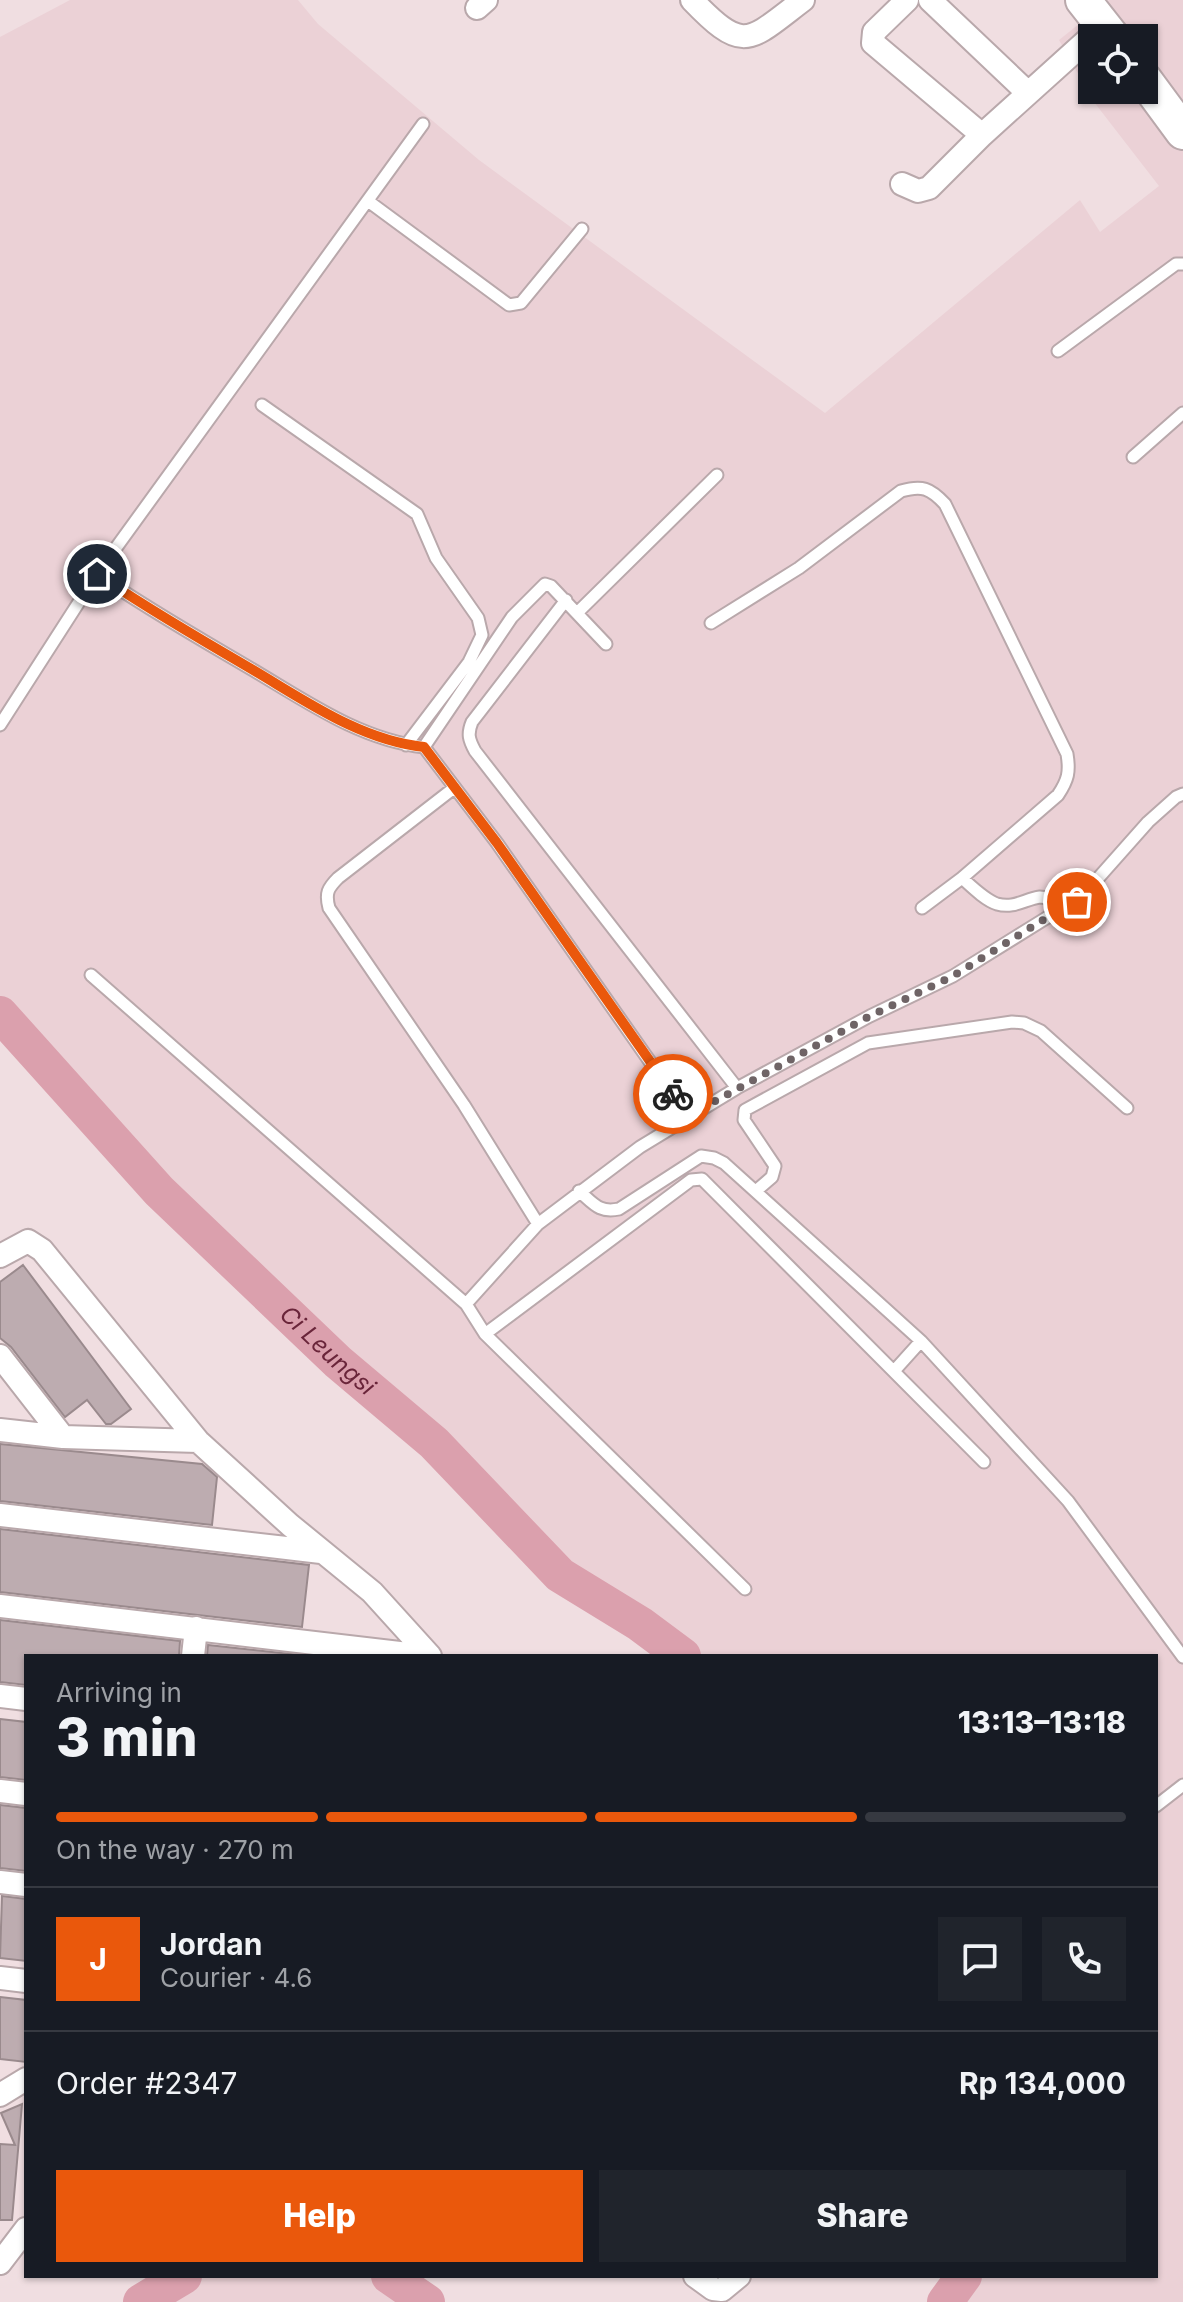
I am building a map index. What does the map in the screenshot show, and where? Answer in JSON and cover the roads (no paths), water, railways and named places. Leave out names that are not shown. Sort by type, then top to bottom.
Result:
[{"type":"main road","points":[[1158,98],[1183,132]]},
{"type":"street","points":[[692,0],[719,27],[734,37],[752,35],[766,28],[803,0]]},
{"type":"street","points":[[907,0],[874,32],[871,38],[873,43],[982,135]]},
{"type":"street","points":[[930,0],[1028,93]]},
{"type":"street","points":[[902,184],[918,191],[929,188],[1028,93],[1095,13]]},
{"type":"street","points":[[0,1256],[28,1241],[42,1250],[198,1441],[321,1552],[372,1592],[426,1654]]},
{"type":"street","points":[[0,1356],[63,1437]]},
{"type":"street","points":[[0,1430],[63,1437],[198,1441]]},
{"type":"street","points":[[0,1515],[321,1552]]},
{"type":"street","points":[[0,1606],[411,1654]]},
{"type":"street","points":[[193,1654],[196,1628]]},
{"type":"street","points":[[0,1696],[24,1699]]},
{"type":"street","points":[[0,1791],[24,1794]]},
{"type":"street","points":[[0,1882],[24,1885]]},
{"type":"street","points":[[0,1978],[24,1981]]},
{"type":"street","points":[[0,2263],[24,2232]]},
{"type":"street","points":[[698,2278],[713,2289],[722,2290],[737,2278]]},
{"type":"lane","points":[[0,725],[97,574],[423,124]]},
{"type":"lane","points":[[368,201],[509,305],[521,303],[582,229]]},
{"type":"lane","points":[[1058,351],[1176,264],[1183,264]]},
{"type":"lane","points":[[262,405],[417,514],[436,558],[478,618],[482,635],[469,662],[406,745]]},
{"type":"lane","points":[[1133,457],[1183,413]]},
{"type":"lane","points":[[578,612],[717,475]]},
{"type":"lane","points":[[711,623],[799,568],[901,491],[918,486],[932,491],[945,504],[1067,754],[1069,767],[1068,780],[1058,795],[962,878],[922,908]]},
{"type":"lane","points":[[97,574],[138,603],[339,720],[406,745],[424,747],[497,843],[688,1116]]},
{"type":"lane","points":[[424,747],[512,617],[545,584],[566,600],[606,644]]},
{"type":"lane","points":[[566,600],[472,722],[468,738],[737,1088]]},
{"type":"lane","points":[[454,788],[338,878],[328,888],[326,896],[329,908],[464,1105],[538,1224]]},
{"type":"lane","points":[[466,1304],[538,1224],[579,1191],[688,1116],[870,1016],[953,976],[1077,902],[1148,822],[1183,794]]},
{"type":"lane","points":[[962,878],[993,903],[1002,906],[1019,905],[1040,897],[1064,907]]},
{"type":"lane","points":[[91,975],[466,1304],[485,1334],[745,1589]]},
{"type":"lane","points":[[757,1190],[772,1177],[775,1166],[744,1120],[745,1110],[868,1043],[1012,1022],[1024,1023],[1041,1031],[1127,1108]]},
{"type":"lane","points":[[579,1191],[597,1207],[607,1211],[619,1209],[701,1156],[724,1163],[921,1341],[1068,1501],[1183,1657]]},
{"type":"lane","points":[[485,1334],[691,1180],[702,1179],[984,1462]]},
{"type":"lane","points":[[894,1371],[921,1341]]},
{"type":"lane","points":[[1158,1804],[1183,1785]]},
{"type":"waterway","name":"Ci Leungsi","points":[[0,1014],[159,1191],[338,1362],[434,1443],[560,1575],[640,1624],[680,1654]]},
{"type":"waterway","name":"Ci Leungsi","points":[[141,2302],[181,2278]]},
{"type":"waterway","name":"Ci Leungsi","points":[[392,2278],[427,2302]]},
{"type":"waterway","name":"Ci Leungsi","points":[[945,2302],[963,2278]]}]
